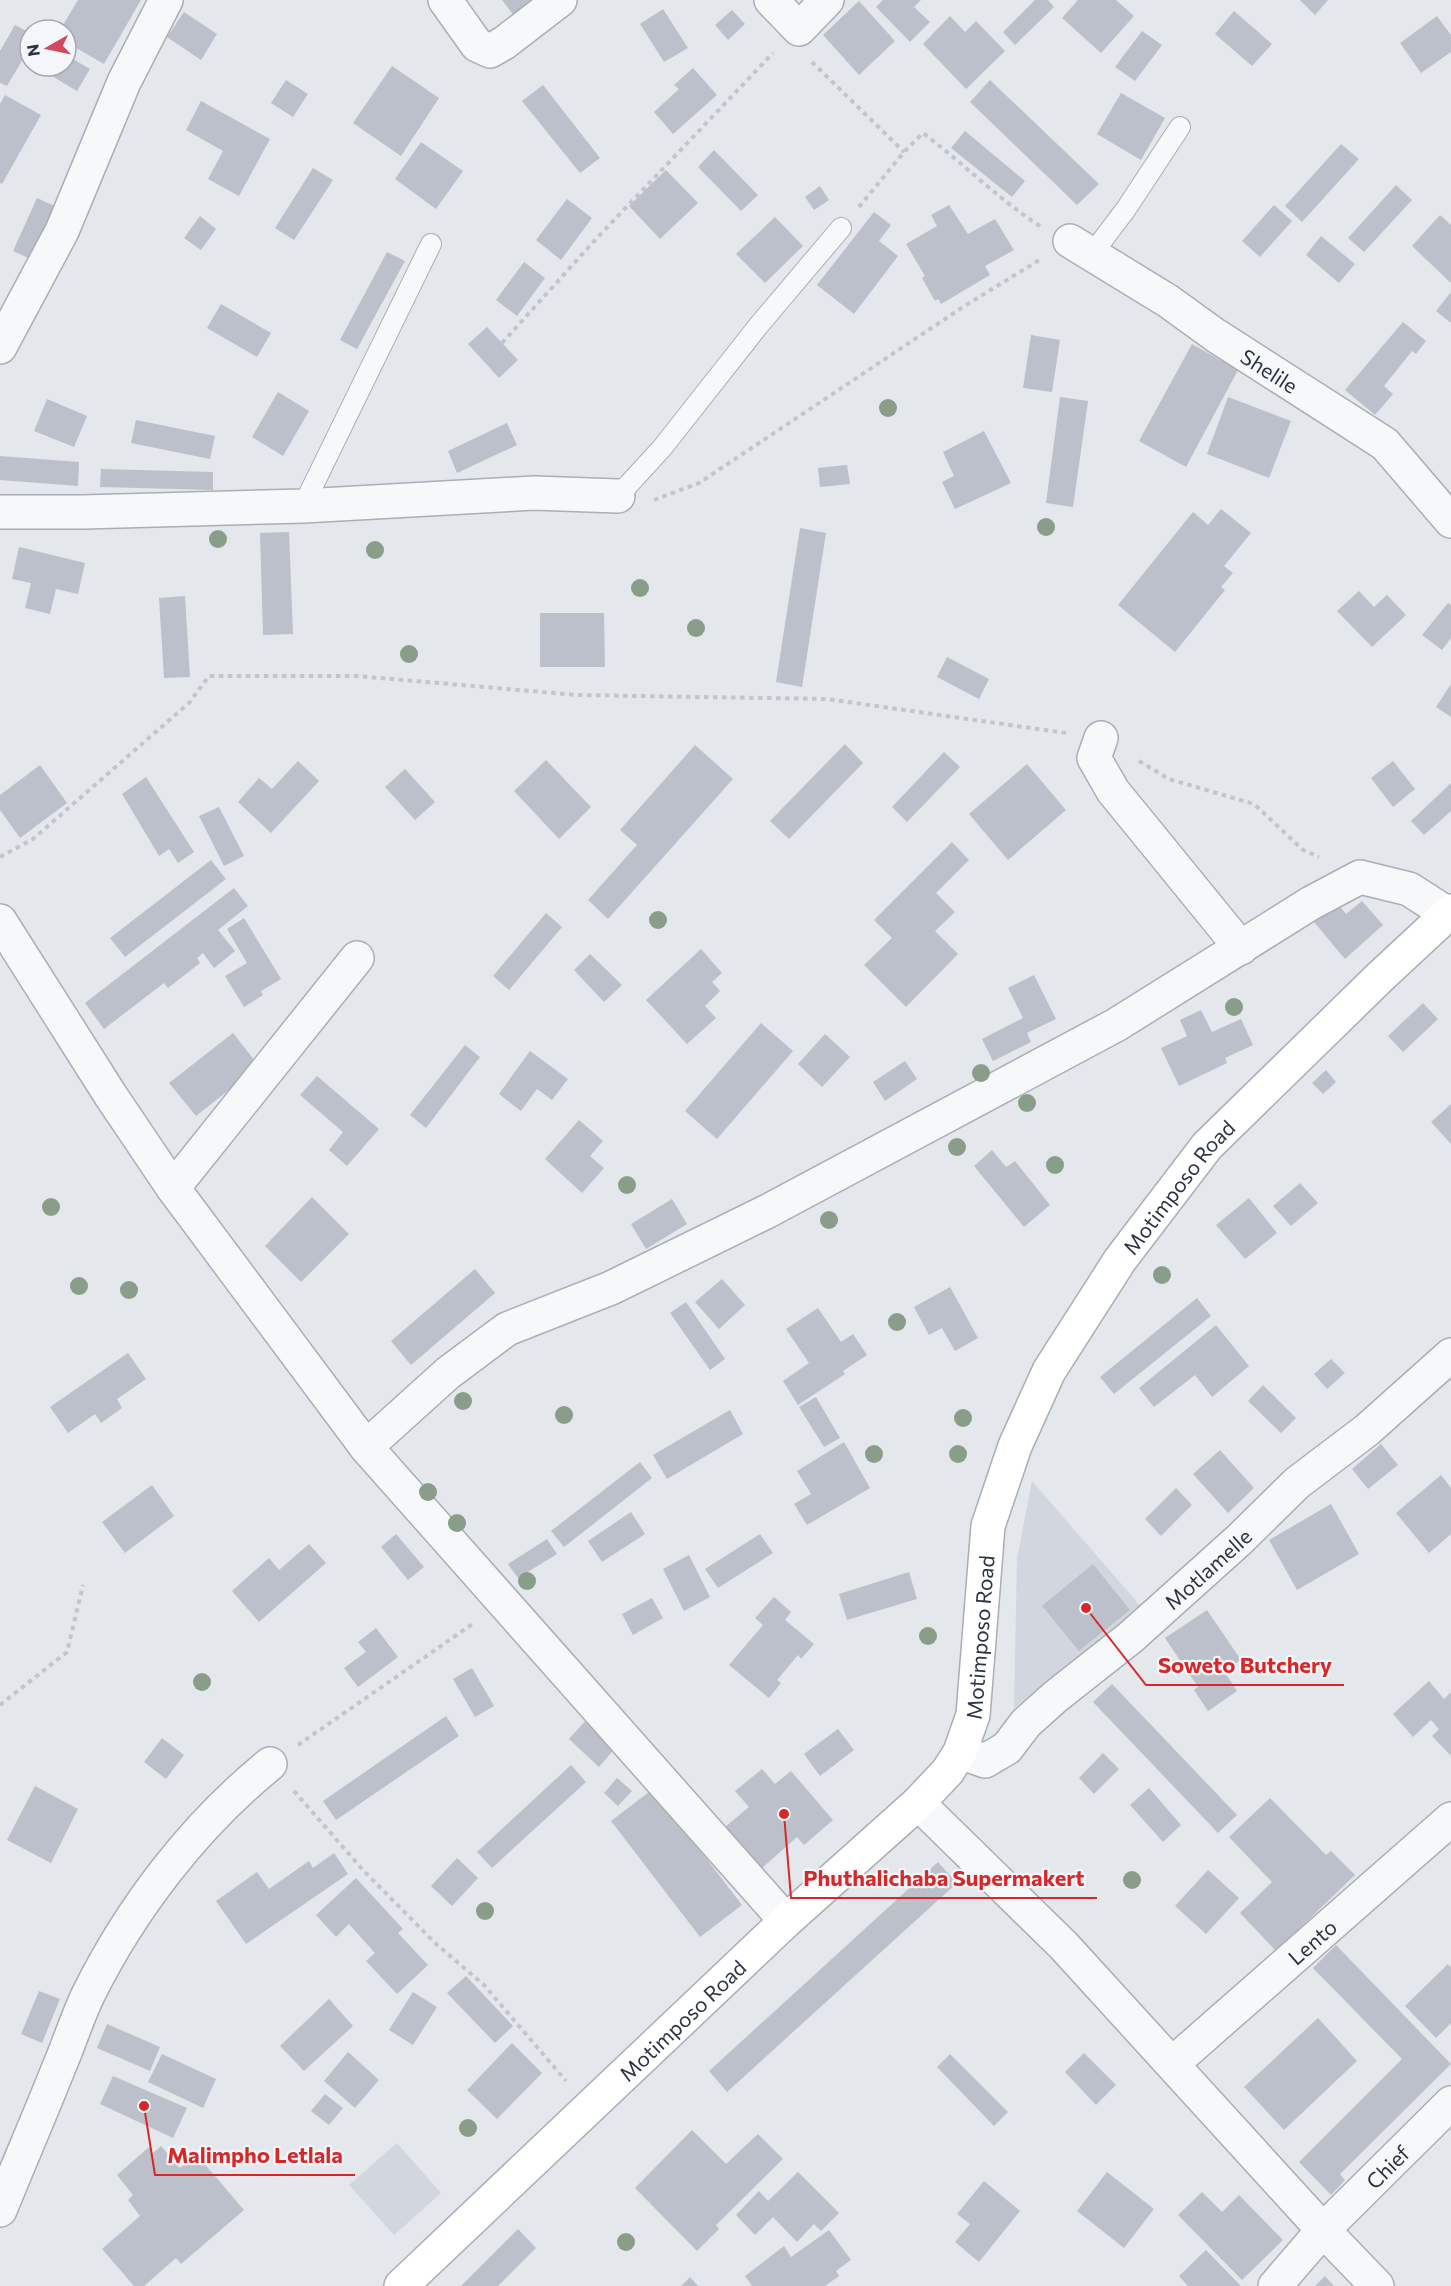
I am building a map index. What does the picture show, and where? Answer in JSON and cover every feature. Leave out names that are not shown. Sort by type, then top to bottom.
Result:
[{"type":"street","points":[[0,347],[62,231],[124,82],[166,0]]},
{"type":"street","points":[[446,0],[477,45],[490,51],[560,0]]},
{"type":"street","points":[[771,0],[796,36],[827,0]]},
{"type":"street","name":"Shelile","points":[[1081,247],[1385,444],[1451,521]]},
{"type":"street","points":[[0,512],[303,506],[534,493],[618,496]]},
{"type":"street","points":[[1101,738],[1094,758],[1113,791],[1241,948]]},
{"type":"street","points":[[366,1448],[448,1373],[507,1329],[610,1288],[768,1210],[1116,1025],[1311,903],[1360,877],[1409,889],[1449,913]]},
{"type":"street","name":"Motimposo Road","points":[[401,2286],[786,1921],[918,1803],[948,1770],[960,1752],[973,1715],[988,1526],[1015,1446],[1049,1371],[1120,1260],[1207,1146],[1449,913]]},
{"type":"street","points":[[0,921],[111,1096],[173,1188],[366,1448],[786,1921]]},
{"type":"street","points":[[173,1188],[357,958]]},
{"type":"street","name":"Motlamelle","points":[[960,1752],[985,1761],[1007,1748],[1026,1723],[1055,1696],[1131,1637],[1239,1540],[1298,1483],[1367,1430],[1451,1355]]},
{"type":"street","points":[[0,2211],[88,1996],[135,1913],[179,1855],[207,1823],[250,1780],[270,1764]]},
{"type":"street","points":[[918,1803],[1064,1946],[1323,2230],[1377,2286]]},
{"type":"street","name":"Lento","points":[[1172,2064],[1451,1819]]},
{"type":"street","name":"Chief","points":[[1275,2286],[1323,2230],[1451,2103]]},
{"type":"lane","points":[[1081,247],[1126,209],[1180,127]]},
{"type":"lane","points":[[618,496],[662,448],[841,228]]},
{"type":"lane","points":[[303,506],[432,244]]},
{"type":"path","points":[[502,343],[596,239],[776,50],[796,36],[904,152]]},
{"type":"path","points":[[841,228],[904,152],[923,133],[959,160],[1002,199],[1038,225],[1081,247]]},
{"type":"path","points":[[618,496],[656,500],[699,483],[966,305],[1081,247]]},
{"type":"path","points":[[0,857],[33,839],[189,703],[209,676],[357,675],[577,695],[827,699],[1101,738],[1169,780],[1254,804],[1303,850],[1360,877]]},
{"type":"path","points":[[0,1705],[67,1652],[83,1585]]},
{"type":"path","points":[[503,1603],[270,1764],[363,1870],[435,1943],[484,1985],[589,2109]]},
{"type":"shaded area","points":[[1032,1481],[1143,1609],[1014,1708],[1017,1559]]},
{"type":"shaded area","points":[[397,2143],[441,2193],[394,2235],[349,2185]]},
{"type":"building","points":[[78,0],[141,0],[104,64],[78,49],[78,18],[67,18]]},
{"type":"building","points":[[502,0],[544,0],[518,21]]},
{"type":"building","points":[[883,0],[921,0],[914,7],[930,22],[910,42],[876,7]]},
{"type":"building","points":[[1035,0],[1048,0],[1054,7],[1015,45],[1003,32]]},
{"type":"building","points":[[1078,0],[1116,0],[1134,16],[1101,53],[1062,18]]},
{"type":"building","points":[[1300,0],[1328,0],[1315,15]]},
{"type":"building","points":[[859,1],[895,41],[859,75],[823,35]]},
{"type":"building","points":[[663,9],[688,48],[664,62],[640,24]]},
{"type":"building","points":[[732,10],[745,24],[728,40],[715,25]]},
{"type":"building","points":[[1234,11],[1272,44],[1252,66],[1215,34]]},
{"type":"building","points":[[184,12],[217,34],[201,60],[167,37]]},
{"type":"building","points":[[950,16],[965,32],[976,21],[1005,51],[966,89],[923,44]]},
{"type":"building","points":[[1437,16],[1451,35],[1451,52],[1421,73],[1400,43]]},
{"type":"building","points":[[15,25],[18,27],[18,67],[7,86],[0,83],[0,51]]},
{"type":"building","points":[[1142,31],[1162,45],[1135,81],[1115,67]]},
{"type":"building","points":[[78,62],[90,69],[77,91],[55,78],[78,78]]},
{"type":"building","points":[[392,66],[439,98],[401,156],[353,123]]},
{"type":"building","points":[[693,68],[717,95],[673,134],[654,112],[679,89],[674,85]]},
{"type":"building","points":[[286,80],[308,94],[293,117],[271,103]]},
{"type":"building","points":[[990,80],[1099,184],[1077,205],[970,102]]},
{"type":"building","points":[[543,85],[600,158],[580,173],[522,101]]},
{"type":"building","points":[[1121,93],[1165,118],[1141,160],[1097,134]]},
{"type":"building","points":[[5,95],[41,115],[2,184],[0,183],[0,104]]},
{"type":"building","points":[[201,101],[270,139],[239,196],[208,179],[223,151],[186,130]]},
{"type":"building","points":[[965,131],[1025,181],[1012,197],[951,148]]},
{"type":"building","points":[[421,142],[463,171],[436,209],[395,179]]},
{"type":"building","points":[[1341,144],[1359,159],[1302,222],[1285,206]]},
{"type":"building","points":[[714,150],[758,195],[741,211],[698,167]]},
{"type":"building","points":[[313,168],[333,180],[294,240],[275,228]]},
{"type":"building","points":[[666,170],[698,203],[660,239],[629,206]]},
{"type":"building","points":[[1396,185],[1412,200],[1364,252],[1348,238]]},
{"type":"building","points":[[820,186],[829,200],[814,210],[805,197]]},
{"type":"building","points":[[37,198],[57,207],[33,260],[13,251]]},
{"type":"building","points":[[567,199],[592,218],[561,260],[536,240]]},
{"type":"building","points":[[949,205],[968,234],[995,219],[1014,250],[985,266],[990,275],[941,304],[938,299],[935,301],[922,278],[925,276],[906,244],[937,226],[931,215]]},
{"type":"building","points":[[1274,205],[1292,221],[1260,257],[1242,241]]},
{"type":"building","points":[[874,212],[891,225],[879,241],[898,256],[854,314],[817,285]]},
{"type":"building","points":[[1440,215],[1451,225],[1451,283],[1412,246]]},
{"type":"building","points":[[200,216],[216,229],[201,250],[184,238]]},
{"type":"building","points":[[775,217],[803,246],[765,283],[736,254]]},
{"type":"building","points":[[1321,236],[1355,264],[1339,283],[1306,255]]},
{"type":"building","points":[[387,252],[405,261],[357,349],[340,340]]},
{"type":"building","points":[[524,262],[545,278],[517,316],[496,300]]},
{"type":"building","points":[[1451,292],[1451,323],[1436,311]]},
{"type":"building","points":[[221,304],[271,333],[257,357],[207,328]]},
{"type":"building","points":[[1403,322],[1426,341],[1416,354],[1412,351],[1384,386],[1393,394],[1375,415],[1345,390]]},
{"type":"building","points":[[487,327],[518,360],[499,378],[468,344]]},
{"type":"building","points":[[1031,335],[1060,340],[1052,392],[1023,388]]},
{"type":"building","points":[[1192,344],[1238,370],[1186,467],[1139,441]]},
{"type":"building","points":[[278,392],[309,411],[283,456],[252,437]]},
{"type":"building","points":[[1060,397],[1088,401],[1073,507],[1046,503]]},
{"type":"building","points":[[1228,397],[1291,421],[1269,478],[1207,454]]},
{"type":"building","points":[[47,399],[87,416],[74,447],[34,431]]},
{"type":"building","points":[[136,420],[215,436],[210,459],[131,443]]},
{"type":"building","points":[[507,423],[517,445],[457,473],[448,451]]},
{"type":"building","points":[[984,431],[1011,483],[955,509],[942,482],[954,476],[943,452]]},
{"type":"building","points":[[0,456],[79,462],[78,486],[0,480]]},
{"type":"building","points":[[847,465],[850,484],[820,487],[818,468]]},
{"type":"building","points":[[101,469],[213,472],[213,490],[100,487]]},
{"type":"building","points":[[1221,509],[1251,533],[1224,566],[1233,573],[1221,587],[1225,590],[1175,652],[1118,605],[1193,512],[1208,525]]},
{"type":"building","points":[[800,528],[826,533],[802,687],[776,682]]},
{"type":"building","points":[[289,532],[293,634],[263,635],[260,533]]},
{"type":"building","points":[[19,547],[85,563],[78,594],[56,589],[50,614],[25,608],[31,583],[12,579]]},
{"type":"building","points":[[1359,591],[1374,607],[1387,595],[1406,615],[1372,647],[1337,611]]},
{"type":"building","points":[[185,596],[190,677],[164,678],[159,598]]},
{"type":"building","points":[[1448,603],[1451,605],[1451,638],[1442,650],[1422,635]]},
{"type":"building","points":[[540,613],[604,613],[605,667],[540,667]]},
{"type":"building","points":[[947,657],[989,679],[979,699],[937,677]]},
{"type":"building","points":[[1451,684],[1451,717],[1436,707]]},
{"type":"building","points":[[845,744],[863,763],[789,839],[770,821]]},
{"type":"building","points":[[695,745],[733,779],[608,919],[588,900],[637,845],[620,830]]},
{"type":"building","points":[[944,752],[960,767],[907,822],[892,807]]},
{"type":"building","points":[[546,760],[591,807],[559,839],[514,791]]},
{"type":"building","points":[[298,761],[319,781],[271,833],[238,802],[259,778],[272,789]]},
{"type":"building","points":[[1393,761],[1415,789],[1393,807],[1371,778]]},
{"type":"building","points":[[1027,764],[1066,810],[1008,860],[969,814]]},
{"type":"building","points":[[40,765],[67,803],[20,838],[0,810],[0,795]]},
{"type":"building","points":[[405,769],[435,802],[415,820],[385,787]]},
{"type":"building","points":[[146,777],[194,852],[178,863],[169,849],[159,856],[122,794]]},
{"type":"building","points":[[1451,783],[1451,811],[1424,835],[1411,821]]},
{"type":"building","points":[[219,807],[244,856],[224,866],[199,816]]},
{"type":"building","points":[[952,842],[969,860],[936,893],[955,912],[935,931],[958,954],[906,1007],[864,965],[892,938],[874,920]]},
{"type":"building","points":[[211,860],[226,879],[125,957],[110,938]]},
{"type":"building","points":[[234,888],[248,906],[218,930],[235,951],[214,968],[203,953],[197,958],[200,963],[168,988],[164,983],[104,1029],[85,1003]]},
{"type":"building","points":[[1362,901],[1383,925],[1345,959],[1314,922],[1337,903],[1346,914]]},
{"type":"building","points":[[546,913],[562,927],[509,990],[493,976]]},
{"type":"building","points":[[244,918],[281,979],[261,991],[263,995],[244,1007],[225,976],[247,963],[227,929]]},
{"type":"building","points":[[701,949],[722,973],[712,982],[720,991],[705,1006],[716,1018],[687,1044],[646,1000]]},
{"type":"building","points":[[590,954],[622,985],[604,1002],[574,970]]},
{"type":"building","points":[[1034,975],[1056,1019],[1027,1033],[1031,1042],[993,1061],[982,1039],[1023,1018],[1008,988]]},
{"type":"building","points":[[1423,1003],[1438,1019],[1403,1052],[1388,1036]]},
{"type":"building","points":[[1201,1010],[1212,1032],[1241,1019],[1253,1045],[1225,1058],[1227,1063],[1179,1086],[1161,1048],[1187,1036],[1180,1020]]},
{"type":"building","points":[[761,1023],[793,1051],[717,1139],[685,1111]]},
{"type":"building","points":[[233,1033],[259,1066],[196,1116],[169,1083]]},
{"type":"building","points":[[825,1034],[850,1057],[822,1087],[798,1064]]},
{"type":"building","points":[[465,1045],[480,1057],[426,1128],[410,1115]]},
{"type":"building","points":[[530,1051],[568,1079],[552,1100],[537,1089],[521,1111],[499,1094]]},
{"type":"building","points":[[905,1061],[917,1079],[885,1101],[873,1082]]},
{"type":"building","points":[[1326,1070],[1336,1082],[1323,1094],[1312,1083]]},
{"type":"building","points":[[317,1076],[379,1129],[347,1166],[329,1150],[343,1132],[300,1095]]},
{"type":"building","points":[[1451,1104],[1451,1144],[1431,1122]]},
{"type":"building","points":[[579,1120],[603,1141],[590,1156],[604,1168],[582,1193],[545,1159]]},
{"type":"building","points":[[992,1150],[1006,1167],[1015,1161],[1050,1205],[1024,1227],[974,1166]]},
{"type":"building","points":[[1300,1183],[1318,1203],[1291,1226],[1273,1206]]},
{"type":"building","points":[[312,1197],[349,1234],[301,1282],[265,1246]]},
{"type":"building","points":[[1249,1198],[1277,1233],[1245,1259],[1216,1225]]},
{"type":"building","points":[[672,1199],[687,1224],[646,1249],[631,1224]]},
{"type":"building","points":[[475,1269],[495,1293],[411,1365],[391,1341]]},
{"type":"building","points":[[722,1279],[745,1305],[719,1329],[695,1302]]},
{"type":"building","points":[[950,1287],[978,1338],[955,1351],[942,1328],[929,1335],[914,1307]]},
{"type":"building","points":[[1197,1298],[1211,1316],[1114,1394],[1100,1377]]},
{"type":"building","points":[[686,1302],[725,1359],[710,1370],[670,1313]]},
{"type":"building","points":[[818,1308],[841,1342],[853,1334],[867,1355],[843,1371],[845,1374],[798,1405],[783,1381],[809,1363],[786,1329]]},
{"type":"building","points":[[1216,1325],[1249,1366],[1212,1397],[1195,1375],[1154,1407],[1139,1388]]},
{"type":"building","points":[[128,1353],[146,1379],[117,1399],[122,1408],[101,1423],[95,1414],[68,1433],[50,1407]]},
{"type":"building","points":[[1331,1359],[1345,1373],[1327,1389],[1314,1374]]},
{"type":"building","points":[[1263,1385],[1296,1418],[1281,1433],[1248,1401]]},
{"type":"building","points":[[816,1397],[840,1438],[824,1447],[799,1407]]},
{"type":"building","points":[[730,1410],[743,1434],[667,1479],[653,1455]]},
{"type":"building","points":[[844,1442],[870,1488],[807,1525],[794,1504],[811,1494],[797,1471]]},
{"type":"building","points":[[1381,1444],[1398,1465],[1368,1489],[1352,1469]]},
{"type":"building","points":[[1220,1450],[1254,1488],[1228,1513],[1193,1474]]},
{"type":"building","points":[[640,1462],[652,1478],[564,1547],[551,1531]]},
{"type":"building","points":[[1441,1475],[1451,1488],[1451,1534],[1429,1553],[1396,1513]]},
{"type":"building","points":[[152,1485],[174,1516],[125,1553],[102,1522]]},
{"type":"building","points":[[1176,1488],[1192,1505],[1161,1536],[1145,1519]]},
{"type":"building","points":[[1331,1504],[1359,1554],[1297,1590],[1269,1540]]},
{"type":"building","points":[[631,1512],[645,1534],[602,1562],[588,1541]]},
{"type":"building","points":[[396,1534],[424,1567],[408,1580],[381,1547]]},
{"type":"building","points":[[760,1534],[773,1553],[718,1588],[705,1569]]},
{"type":"building","points":[[547,1539],[557,1554],[518,1578],[508,1564]]},
{"type":"building","points":[[309,1544],[326,1563],[259,1622],[232,1591],[269,1558],[279,1570]]},
{"type":"building","points":[[689,1555],[710,1597],[684,1611],[663,1569]]},
{"type":"building","points":[[1093,1564],[1130,1610],[1079,1651],[1042,1606]]},
{"type":"building","points":[[909,1572],[917,1599],[847,1620],[839,1594]]},
{"type":"building","points":[[774,1597],[791,1612],[785,1620],[814,1644],[801,1659],[798,1655],[777,1680],[781,1683],[769,1698],[729,1665],[763,1625],[755,1618]]},
{"type":"building","points":[[652,1598],[663,1618],[633,1635],[622,1614]]},
{"type":"building","points":[[1207,1610],[1241,1660],[1224,1671],[1237,1691],[1208,1711],[1194,1690],[1198,1687],[1165,1638]]},
{"type":"building","points":[[376,1628],[398,1657],[358,1687],[344,1668],[366,1652],[358,1642]]},
{"type":"building","points":[[472,1668],[494,1706],[475,1717],[453,1679]]},
{"type":"building","points":[[1429,1681],[1444,1699],[1451,1692],[1451,1756],[1432,1736],[1439,1729],[1431,1720],[1413,1737],[1393,1714]]},
{"type":"building","points":[[1112,1684],[1237,1815],[1218,1833],[1093,1702]]},
{"type":"building","points":[[446,1716],[459,1736],[336,1820],[323,1801]]},
{"type":"building","points":[[588,1718],[617,1746],[599,1767],[569,1739]]},
{"type":"building","points":[[838,1729],[854,1750],[820,1776],[804,1754]]},
{"type":"building","points":[[162,1738],[184,1755],[166,1779],[144,1762]]},
{"type":"building","points":[[1103,1753],[1119,1769],[1094,1794],[1079,1778]]},
{"type":"building","points":[[571,1765],[586,1782],[492,1868],[477,1852]]},
{"type":"building","points":[[762,1769],[775,1784],[791,1771],[833,1820],[804,1845],[797,1837],[761,1869],[725,1827],[749,1807],[735,1791]]},
{"type":"building","points":[[617,1778],[632,1791],[618,1806],[604,1793]]},
{"type":"building","points":[[35,1786],[78,1809],[51,1863],[7,1840]]},
{"type":"building","points":[[1149,1788],[1181,1825],[1163,1842],[1130,1805]]},
{"type":"building","points":[[653,1789],[742,1905],[700,1937],[611,1821]]},
{"type":"building","points":[[1270,1798],[1326,1855],[1331,1851],[1355,1875],[1276,1951],[1240,1913],[1272,1882],[1229,1837]]},
{"type":"building","points":[[334,1853],[348,1874],[246,1944],[216,1901],[257,1872],[269,1889],[309,1861],[313,1868]]},
{"type":"building","points":[[457,1858],[478,1878],[452,1906],[431,1886]]},
{"type":"building","points":[[938,1862],[957,1883],[727,2092],[709,2071]]},
{"type":"building","points":[[1208,1870],[1239,1898],[1206,1934],[1175,1906]]},
{"type":"building","points":[[356,1878],[403,1929],[398,1933],[428,1965],[397,1994],[366,1961],[375,1953],[349,1924],[336,1937],[316,1915]]},
{"type":"building","points":[[1336,1945],[1451,2064],[1340,2174],[1345,2180],[1331,2195],[1299,2162],[1402,2059],[1313,1968]]},
{"type":"building","points":[[1448,1964],[1451,1967],[1451,2023],[1436,2038],[1405,2006]]},
{"type":"building","points":[[466,1976],[513,2026],[495,2043],[447,1993]]},
{"type":"building","points":[[39,1991],[60,1999],[42,2043],[21,2034]]},
{"type":"building","points":[[413,1992],[437,2007],[413,2045],[389,2030]]},
{"type":"building","points":[[329,1999],[353,2026],[304,2071],[280,2046]]},
{"type":"building","points":[[1318,2018],[1357,2061],[1284,2130],[1244,2087]]},
{"type":"building","points":[[107,2024],[160,2047],[150,2071],[97,2048]]},
{"type":"building","points":[[512,2043],[542,2073],[497,2119],[467,2090]]},
{"type":"building","points":[[348,2052],[379,2080],[355,2108],[324,2081]]},
{"type":"building","points":[[1084,2053],[1116,2085],[1096,2105],[1065,2072]]},
{"type":"building","points":[[162,2054],[216,2079],[203,2108],[148,2082]]},
{"type":"building","points":[[950,2054],[1008,2112],[994,2126],[937,2067]]},
{"type":"building","points":[[113,2076],[187,2108],[173,2138],[100,2104]]},
{"type":"building","points":[[325,2094],[343,2108],[329,2125],[311,2111]]},
{"type":"building","points":[[692,2130],[726,2164],[758,2134],[783,2159],[716,2225],[719,2229],[697,2251],[635,2188]]},
{"type":"building","points":[[161,2146],[180,2168],[196,2154],[244,2210],[181,2264],[176,2258],[144,2286],[134,2286],[102,2249],[140,2216],[128,2200],[133,2195],[117,2175],[149,2147],[153,2153]]},
{"type":"building","points":[[798,2172],[839,2213],[821,2231],[814,2224],[797,2242],[773,2217],[755,2235],[736,2215],[759,2191],[768,2201]]},
{"type":"building","points":[[1107,2172],[1154,2209],[1124,2248],[1077,2211]]},
{"type":"building","points":[[984,2181],[1020,2211],[979,2262],[955,2242],[970,2224],[957,2214]]},
{"type":"building","points":[[1202,2192],[1222,2212],[1239,2195],[1283,2240],[1242,2280],[1178,2215]]},
{"type":"building","points":[[518,2229],[536,2248],[498,2286],[461,2286]]},
{"type":"building","points":[[829,2230],[851,2260],[836,2271],[839,2276],[825,2286],[752,2286],[745,2276],[784,2246],[791,2257]]},
{"type":"building","points":[[1206,2250],[1241,2286],[1188,2286],[1179,2276]]},
{"type":"building","points":[[1325,2276],[1334,2286],[1315,2286]]},
{"type":"building","points":[[690,2277],[698,2286],[681,2286]]},
{"type":"place","name":"Soweto Butchery","points":[[1086,1608]]},
{"type":"place","name":"Phuthalichaba Supermakert","points":[[784,1814]]},
{"type":"place","name":"Malimpho Letlala","points":[[144,2106]]}]
